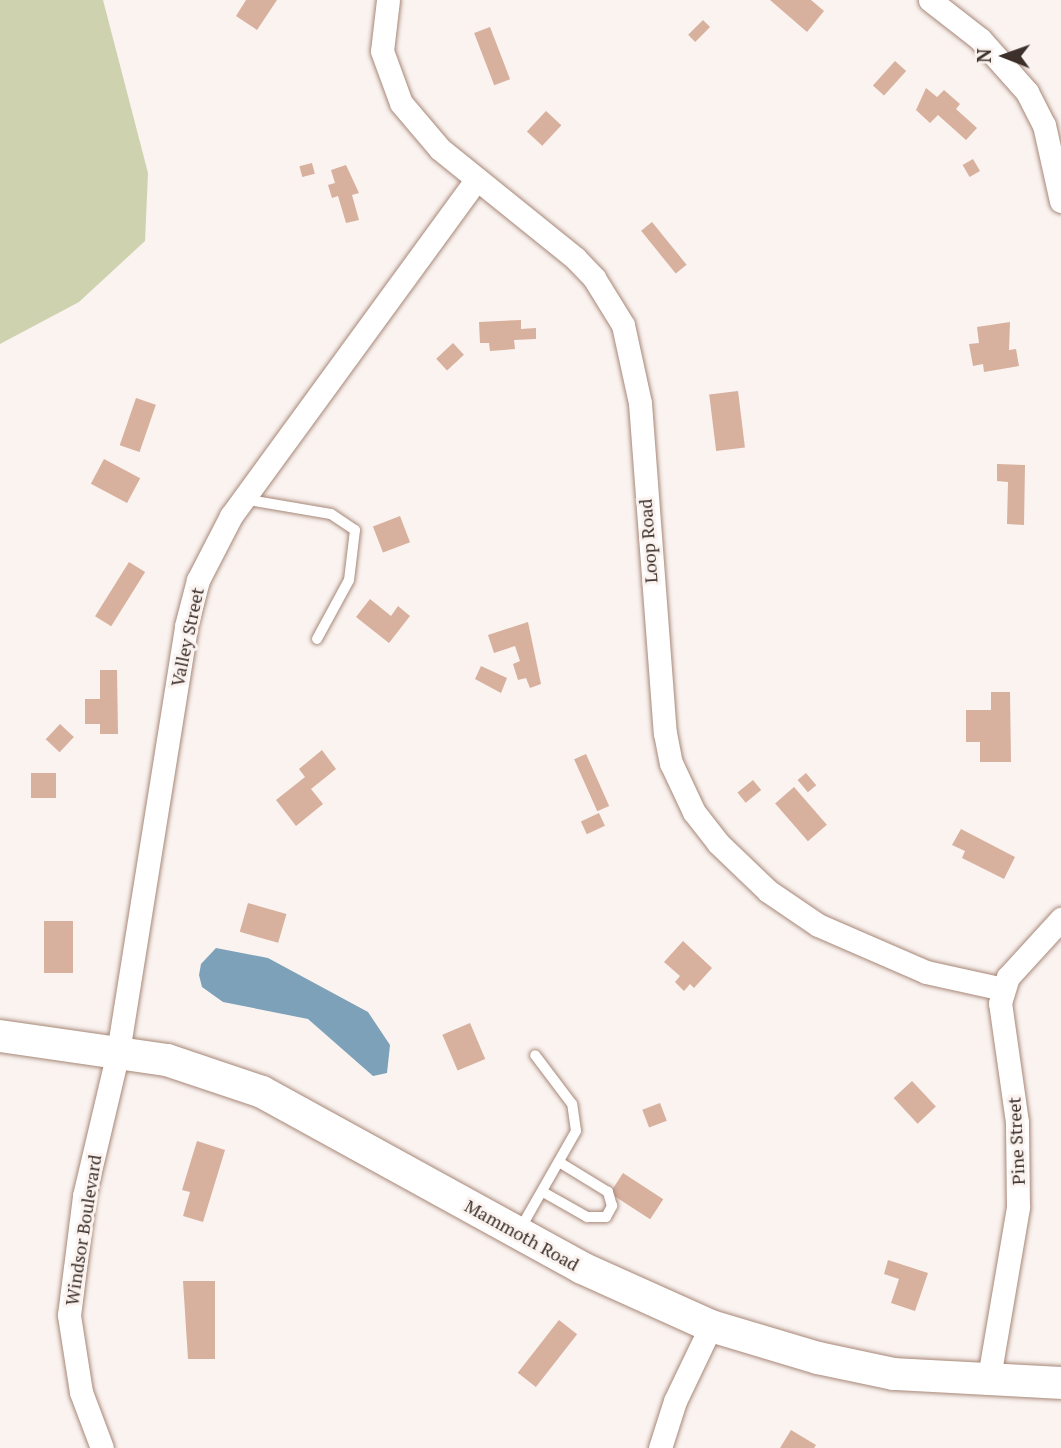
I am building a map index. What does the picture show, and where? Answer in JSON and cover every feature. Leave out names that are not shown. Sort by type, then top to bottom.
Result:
[{"type":"main road","name":"Mammoth Road","points":[[0,1035],[167,1060],[262,1092],[593,1274],[711,1326],[852,1367],[988,1383],[1061,1383]]},
{"type":"street","name":"Loop Road","points":[[388,0],[382,51],[401,103],[440,149],[575,258],[594,278],[623,325],[640,403],[665,733],[671,763],[694,812],[718,843],[759,882],[818,925],[926,972],[1003,989]]},
{"type":"street","points":[[930,0],[980,39],[1027,92],[1044,125],[1061,201]]},
{"type":"street","name":"Valley Street","points":[[118,1052],[186,626],[198,580],[243,499],[477,178]]},
{"type":"street","points":[[1003,989],[1008,977],[1061,919]]},
{"type":"street","name":"Pine Street","points":[[988,1383],[1012,1262],[1019,1193],[1017,1122],[1000,1003],[1003,989]]},
{"type":"street","name":"Windsor Boulevard","points":[[102,1448],[81,1392],[69,1315],[85,1196],[118,1052]]},
{"type":"street","points":[[660,1448],[675,1401],[711,1326]]},
{"type":"lane","points":[[243,499],[331,514],[355,530],[349,580],[317,639]]},
{"type":"lane","points":[[517,1234],[576,1131],[577,1116],[534,1055]]},
{"type":"lane","points":[[543,1192],[587,1217],[606,1217],[612,1206],[608,1192],[559,1162]]},
{"type":"green space","points":[[0,0],[103,0],[148,173],[145,241],[79,302],[0,344]]},
{"type":"water","points":[[216,948],[268,958],[368,1012],[390,1045],[387,1073],[373,1076],[308,1019],[223,1002],[202,987],[199,975],[201,964]]},
{"type":"building","points":[[246,0],[277,0],[257,30],[236,16]]},
{"type":"building","points":[[770,0],[811,0],[824,11],[807,32]]},
{"type":"building","points":[[703,20],[710,27],[695,42],[688,35]]},
{"type":"building","points":[[490,27],[510,79],[494,85],[474,33]]},
{"type":"building","points":[[895,61],[906,71],[884,96],[873,86]]},
{"type":"building","points":[[926,88],[937,97],[944,90],[960,104],[956,109],[977,128],[966,140],[938,115],[930,123],[916,110]]},
{"type":"building","points":[[546,111],[561,125],[542,146],[527,131]]},
{"type":"building","points":[[973,159],[980,171],[970,177],[963,165]]},
{"type":"building","points":[[312,163],[315,174],[302,177],[299,166]]},
{"type":"building","points":[[346,165],[359,193],[352,195],[359,220],[346,223],[338,196],[332,198],[328,185],[335,183],[331,170]]},
{"type":"building","points":[[652,222],[687,265],[676,274],[641,231]]},
{"type":"building","points":[[521,320],[521,329],[536,328],[536,339],[514,340],[515,349],[490,351],[489,343],[480,343],[479,322]]},
{"type":"building","points":[[1010,322],[1009,350],[1016,349],[1019,366],[984,372],[983,364],[973,366],[969,344],[979,343],[977,327]]},
{"type":"building","points":[[453,343],[464,355],[447,370],[436,359]]},
{"type":"building","points":[[738,391],[745,448],[716,451],[709,395]]},
{"type":"building","points":[[136,398],[156,405],[140,452],[120,445]]},
{"type":"building","points":[[104,459],[140,478],[127,503],[91,484]]},
{"type":"building","points":[[997,464],[1025,465],[1024,525],[1007,524],[1008,482],[997,481]]},
{"type":"building","points":[[400,516],[410,542],[383,553],[373,526]]},
{"type":"building","points":[[129,562],[145,572],[111,626],[95,616]]},
{"type":"building","points":[[370,599],[391,616],[398,606],[410,616],[389,643],[356,617]]},
{"type":"building","points":[[528,622],[541,684],[530,688],[526,678],[518,680],[513,664],[520,661],[515,646],[494,653],[488,635]]},
{"type":"building","points":[[481,666],[507,678],[501,693],[475,679]]},
{"type":"building","points":[[100,670],[117,670],[118,734],[100,734],[100,724],[85,724],[85,699],[100,699]]},
{"type":"building","points":[[991,692],[1010,692],[1011,762],[980,762],[980,742],[966,742],[966,710],[991,710]]},
{"type":"building","points":[[60,724],[74,737],[60,752],[46,739]]},
{"type":"building","points":[[322,750],[336,769],[311,789],[323,804],[296,826],[276,800],[305,777],[299,769]]},
{"type":"building","points":[[586,754],[609,806],[597,811],[574,759]]},
{"type":"building","points":[[31,773],[56,773],[56,798],[31,798]]},
{"type":"building","points":[[806,773],[816,785],[808,792],[798,780]]},
{"type":"building","points":[[753,780],[761,790],[746,803],[737,793]]},
{"type":"building","points":[[794,787],[827,825],[808,841],[775,803]]},
{"type":"building","points":[[599,813],[605,826],[587,834],[581,821]]},
{"type":"building","points":[[961,829],[1015,857],[1004,879],[962,858],[965,851],[952,845]]},
{"type":"building","points":[[248,903],[286,914],[278,943],[240,932]]},
{"type":"building","points":[[44,921],[73,921],[73,973],[44,973]]},
{"type":"building","points":[[683,941],[712,968],[694,988],[690,984],[684,991],[675,982],[680,976],[664,962]]},
{"type":"building","points":[[470,1023],[485,1059],[458,1071],[442,1035]]},
{"type":"building","points":[[912,1081],[936,1107],[918,1124],[894,1098]]},
{"type":"building","points":[[660,1103],[667,1121],[649,1128],[642,1110]]},
{"type":"building","points":[[197,1141],[225,1150],[203,1222],[183,1216],[190,1192],[182,1190]]},
{"type":"building","points":[[623,1173],[663,1199],[650,1219],[610,1193]]},
{"type":"building","points":[[888,1260],[928,1273],[915,1311],[891,1303],[899,1279],[884,1274]]},
{"type":"building","points":[[183,1281],[215,1281],[215,1359],[188,1359]]},
{"type":"building","points":[[559,1320],[577,1334],[536,1387],[518,1373]]},
{"type":"building","points":[[791,1430],[816,1445],[814,1448],[780,1448]]}]
